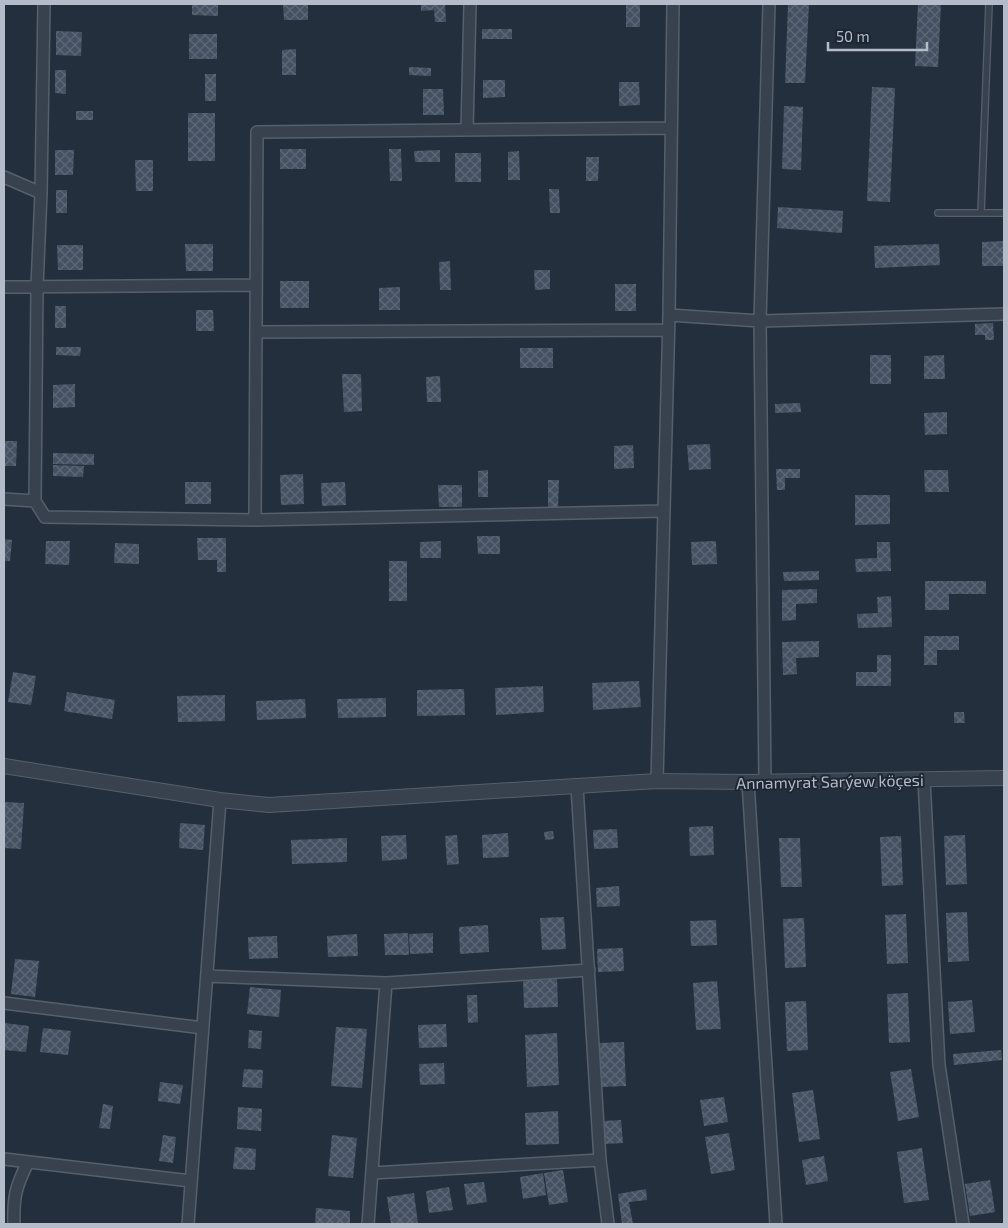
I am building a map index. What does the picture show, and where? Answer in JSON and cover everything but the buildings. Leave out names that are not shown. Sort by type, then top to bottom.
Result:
[{"type":"street","points":[[44,4],[41,193],[37,286],[35,501],[45,517],[255,520],[664,512]]},
{"type":"street","points":[[467,130],[470,4]]},
{"type":"street","points":[[656,781],[669,330],[673,4]]},
{"type":"street","points":[[765,782],[760,321],[769,4]]},
{"type":"street","points":[[255,520],[257,132],[672,128]]},
{"type":"street","points":[[4,177],[41,193]]},
{"type":"street","points":[[4,287],[256,285]]},
{"type":"street","points":[[669,315],[760,321],[1004,314]]},
{"type":"street","points":[[256,332],[669,330]]},
{"type":"street","points":[[4,499],[35,501]]},
{"type":"street","name":"Annamyrat Sarýew köçesi","points":[[4,766],[220,800],[270,805],[656,781],[765,782],[1004,778]]},
{"type":"street","points":[[924,780],[939,1065],[963,1224]]},
{"type":"street","points":[[748,782],[776,1224]]},
{"type":"street","points":[[577,786],[600,1160],[608,1224]]},
{"type":"street","points":[[188,1224],[220,800]]},
{"type":"street","points":[[207,976],[386,983],[589,970]]},
{"type":"street","points":[[368,1224],[386,983]]},
{"type":"street","points":[[4,1003],[203,1028]]},
{"type":"street","points":[[4,1159],[191,1181]]},
{"type":"street","points":[[372,1173],[600,1160]]},
{"type":"street","points":[[14,1224],[16,1186],[28,1162]]},
{"type":"lane","points":[[981,213],[989,4]]},
{"type":"lane","points":[[938,213],[1004,213]]}]
